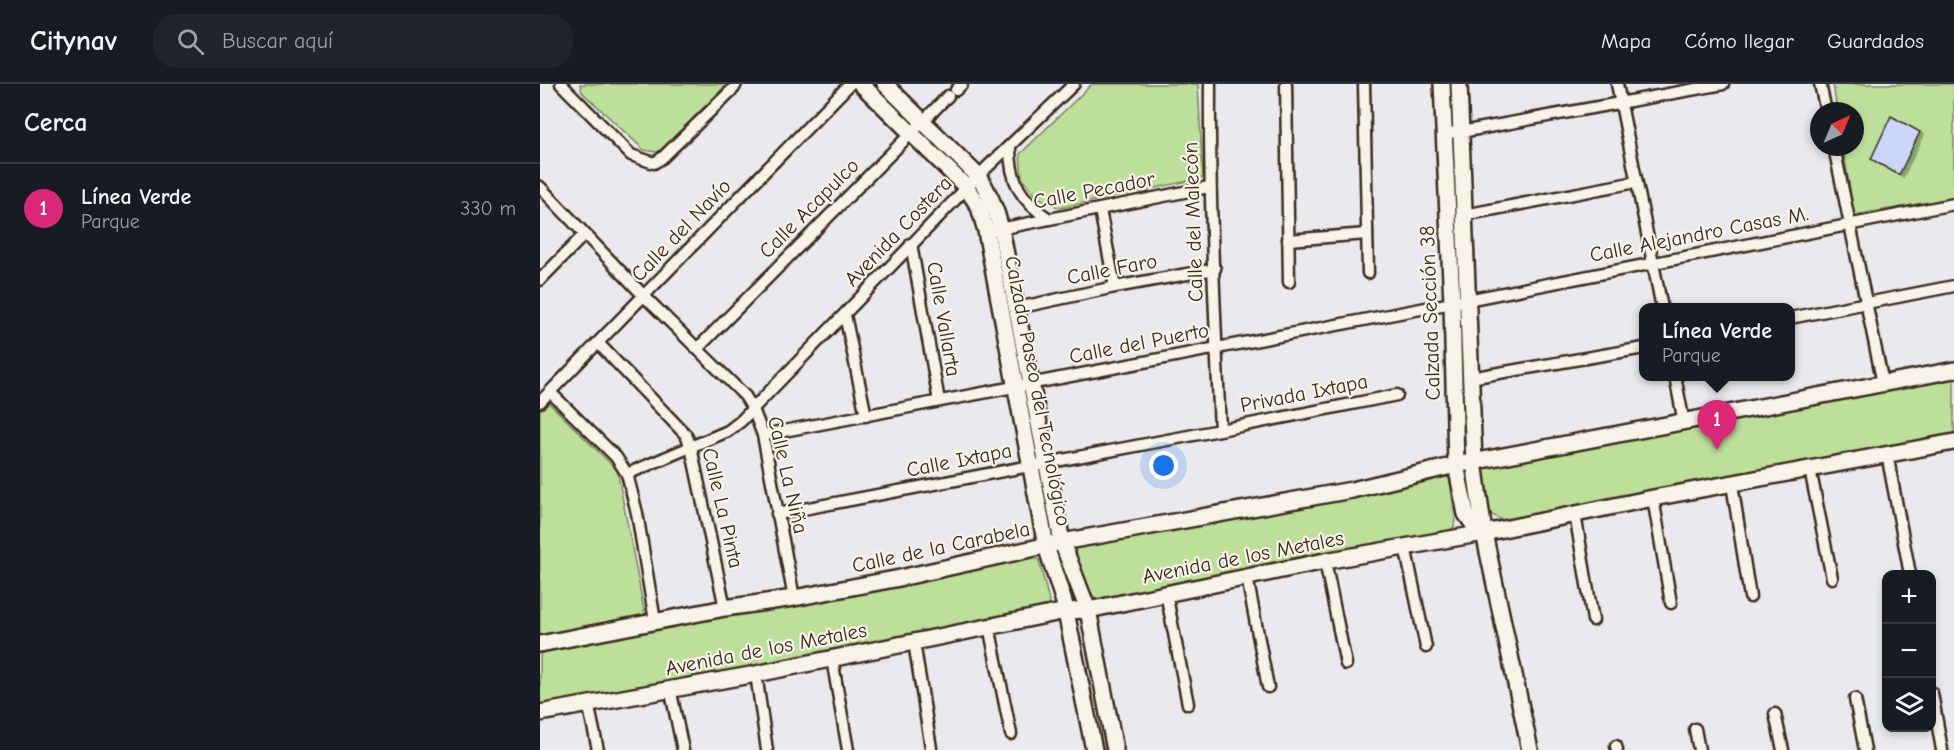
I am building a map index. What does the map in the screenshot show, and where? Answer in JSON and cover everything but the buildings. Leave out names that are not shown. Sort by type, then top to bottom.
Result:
[{"type":"street","points":[[561,84],[631,156],[654,163],[662,158],[736,84]]},
{"type":"street","name":"Calle del Navío","points":[[540,402],[850,84]]},
{"type":"street","name":"Calzada Paseo del Tecnológico","points":[[861,84],[966,187],[979,207],[1023,385],[1038,464],[1046,546],[1066,611],[1094,750]]},
{"type":"street","name":"Calzada Paseo del Tecnológico","points":[[885,84],[978,176],[992,198],[1001,229],[1017,308],[1023,385]]},
{"type":"street","name":"Avenida Costera","points":[[753,409],[966,187],[1074,84]]},
{"type":"street","name":"Calle del Malecón","points":[[1210,84],[1209,187],[1215,269],[1220,430]]},
{"type":"street","points":[[1286,84],[1289,282]]},
{"type":"street","points":[[1364,84],[1368,273]]},
{"type":"street","name":"Calzada Sección 38","points":[[1442,84],[1452,303],[1456,465],[1466,514],[1484,533]]},
{"type":"street","name":"Calzada Sección 38","points":[[1459,84],[1474,462],[1484,533],[1530,750]]},
{"type":"street","points":[[1617,84],[1661,303]]},
{"type":"street","points":[[1444,133],[1461,132],[1723,84]]},
{"type":"street","points":[[1820,84],[1824,102]]},
{"type":"street","name":"Calle Acapulco","points":[[698,348],[955,90]]},
{"type":"street","points":[[1010,147],[1012,175],[1018,189],[1036,211],[1049,219]]},
{"type":"street","points":[[1836,156],[1883,384]]},
{"type":"street","points":[[1464,215],[1636,182]]},
{"type":"street","name":"Calle La Niña","points":[[540,187],[644,296],[745,396],[753,409],[763,435],[794,598]]},
{"type":"street","name":"Calle Pecador","points":[[986,231],[1209,187]]},
{"type":"street","name":"Calle Alejandro Casas M.","points":[[1452,303],[1954,204]]},
{"type":"street","points":[[1100,210],[1115,287]]},
{"type":"street","points":[[1288,240],[1367,234]]},
{"type":"street","points":[[540,280],[580,239]]},
{"type":"street","name":"Calle Vallarta","points":[[911,244],[939,401]]},
{"type":"street","name":"Calle Faro","points":[[1017,308],[1215,269]]},
{"type":"street","points":[[1795,317],[1954,286]]},
{"type":"street","name":"Calle del Puerto","points":[[763,435],[1452,303]]},
{"type":"street","points":[[845,315],[866,416]]},
{"type":"street","name":"Calle La Pinta","points":[[598,343],[686,435],[691,447],[725,608]]},
{"type":"street","points":[[1470,378],[1639,349]]},
{"type":"street","name":"Calle de la Carabela","points":[[540,644],[725,608],[794,598],[900,578],[1062,542],[1352,490],[1456,465],[1954,370]]},
{"type":"street","points":[[1676,381],[1684,423]]},
{"type":"street","points":[[550,392],[616,457],[627,474],[637,513],[655,621]]},
{"type":"street","name":"Privada Ixtapa","points":[[1220,430],[1397,395]]},
{"type":"street","points":[[627,474],[728,431],[753,409]]},
{"type":"street","name":"Calle Ixtapa","points":[[777,514],[1220,430]]},
{"type":"street","name":"Avenida de los Metales","points":[[540,713],[756,674],[1066,611],[1088,610],[1325,561],[1484,533],[1653,498],[1954,442]]},
{"type":"street","points":[[1887,454],[1909,570]]},
{"type":"street","name":"Calzada Paseo del Tecnológico","points":[[1038,464],[1062,542],[1088,610],[1115,750]]},
{"type":"street","points":[[1810,469],[1832,578]]},
{"type":"street","points":[[1732,484],[1750,597]]},
{"type":"street","points":[[1653,498],[1671,603]]},
{"type":"street","points":[[1575,514],[1593,620]]},
{"type":"street","points":[[1405,546],[1426,647]]},
{"type":"street","points":[[1325,561],[1346,664]]},
{"type":"street","points":[[1247,577],[1268,687]]},
{"type":"street","points":[[1166,593],[1188,704]]},
{"type":"street","points":[[989,626],[1011,734]]},
{"type":"street","points":[[914,642],[932,748]]},
{"type":"street","points":[[832,659],[848,750]]},
{"type":"street","points":[[756,674],[767,750]]},
{"type":"street","points":[[670,688],[683,750]]},
{"type":"street","points":[[1855,699],[1865,750]]},
{"type":"street","points":[[588,703],[598,750]]},
{"type":"street","points":[[1776,714],[1783,750]]},
{"type":"street","points":[[1936,716],[1942,750]]},
{"type":"street","points":[[1695,729],[1699,750]]},
{"type":"green space","points":[[580,84],[727,84],[662,150],[656,152],[644,150],[582,92]]},
{"type":"green space","points":[[1092,84],[1198,84],[1203,178],[1060,208],[1037,197],[1022,178],[1020,154]]},
{"type":"green space","points":[[1833,84],[1954,84],[1954,198],[1854,215],[1844,156],[1864,156],[1864,102],[1836,102]]},
{"type":"green space","points":[[1954,375],[1954,436],[1506,522],[1492,515],[1487,507],[1478,465]]},
{"type":"green space","points":[[548,402],[617,470],[645,615],[540,635],[540,410]]},
{"type":"green space","points":[[1446,476],[1450,480],[1455,519],[1454,527],[1445,533],[1098,602],[1089,590],[1070,548]]},
{"type":"green space","points":[[1031,557],[1039,560],[1051,609],[540,706],[540,651]]},
{"type":"place","name":"Línea Verde","points":[[1717,450]]}]
